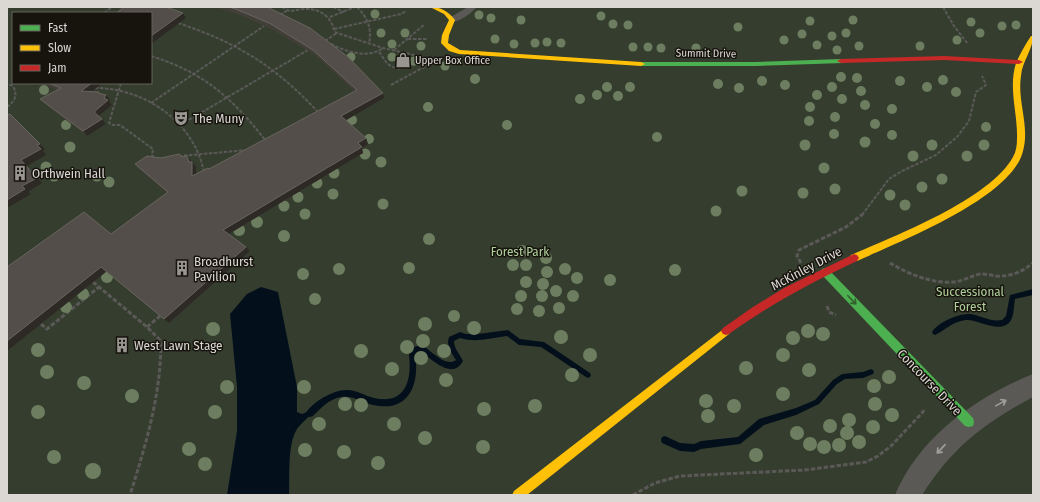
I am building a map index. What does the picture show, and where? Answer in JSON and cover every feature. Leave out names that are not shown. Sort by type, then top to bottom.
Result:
[{"type":"street","points":[[433,7],[446,13],[452,20]]},
{"type":"street","name":"Summit Drive","points":[[452,20],[443,37],[444,42],[449,49],[463,53],[604,62],[716,65],[935,57],[975,58],[1019,62]]},
{"type":"street","name":"McKinley Drive","points":[[518,495],[698,351],[755,310],[825,272],[948,214],[1000,180],[1013,165],[1019,152],[1021,138],[1016,101],[1016,83],[1019,62],[1025,49],[1033,38]]},
{"type":"street","name":"Concourse Drive","points":[[825,272],[969,422],[938,452],[920,475],[908,495]]},
{"type":"street","points":[[969,422],[1033,385]]},
{"type":"lane","points":[[452,20],[464,14],[473,7]]},
{"type":"path","points":[[58,7],[104,7]]},
{"type":"path","points":[[282,7],[288,10],[313,10],[323,13],[330,18],[337,34],[383,48],[437,60],[392,85]]},
{"type":"path","points":[[333,7],[344,12]]},
{"type":"path","points":[[330,18],[356,7],[368,21],[370,34],[369,44]]},
{"type":"path","points":[[943,7],[954,26],[970,47]]},
{"type":"path","points":[[279,16],[288,10]]},
{"type":"path","points":[[334,29],[401,14],[406,11]]},
{"type":"path","points":[[178,23],[236,45],[275,70],[293,86],[321,116]]},
{"type":"path","points":[[394,50],[424,24]]},
{"type":"path","points":[[151,103],[264,26]]},
{"type":"path","points":[[337,34],[325,41],[347,51],[369,53],[379,52],[383,48]]},
{"type":"path","points":[[407,39],[431,39]]},
{"type":"path","points":[[180,125],[308,50]]},
{"type":"path","points":[[379,52],[387,63],[396,67],[408,67],[427,57]]},
{"type":"path","points":[[152,56],[193,74],[228,97],[243,112],[269,144]]},
{"type":"path","points":[[7,107],[15,100],[17,95],[13,86],[8,84]]},
{"type":"path","points":[[121,84],[109,123],[113,125],[120,125],[153,149],[152,155],[155,158]]},
{"type":"path","points":[[800,261],[797,256],[799,250],[852,223],[860,217],[888,180],[896,174],[927,160],[945,149],[955,140],[969,121],[972,113],[973,96],[981,87],[986,85]]},
{"type":"path","points":[[95,88],[119,90],[134,95],[151,103],[180,125],[197,146],[204,177]]},
{"type":"path","points":[[178,156],[253,149]]},
{"type":"path","points":[[889,263],[907,272],[935,280],[954,282],[978,275],[1000,277],[1010,275],[1026,269],[1033,263]]},
{"type":"path","points":[[93,282],[147,327],[161,341],[161,378],[155,410],[130,495]]},
{"type":"path","points":[[41,324],[47,329],[99,287]]},
{"type":"path","points":[[147,327],[160,316]]},
{"type":"path","points":[[633,495],[647,486],[664,479],[680,476],[805,470],[866,462],[878,456],[891,446],[920,415]]},
{"type":"green space","name":"Forest Park","points":[[7,7],[1033,7],[1033,495],[7,495]]},
{"type":"water","points":[[261,287],[278,292],[297,387],[297,412],[302,414],[316,408],[297,429],[294,436],[290,452],[289,495],[227,495],[237,431],[237,387],[230,314],[247,294]]},
{"type":"building","points":[[124,7],[166,7],[183,13],[152,35],[152,12],[117,12]]},
{"type":"building","points":[[229,7],[267,7],[310,28],[348,57],[383,93],[341,116],[366,138],[358,143],[362,147],[223,230],[246,247],[164,319],[101,267],[7,341],[7,267],[84,212],[111,234],[168,192],[135,164],[147,156],[161,158],[179,154],[182,157],[187,156],[189,162],[192,162],[192,176],[208,168],[209,169],[357,90],[313,50],[271,24]]},
{"type":"building","points":[[51,84],[91,84],[81,91],[99,92],[98,93],[106,95],[104,98],[108,100],[94,112],[102,119],[83,131],[40,99],[61,88]]},
{"type":"building","name":"Orthwein Hall","points":[[10,114],[40,144],[37,145],[41,149],[21,160],[37,178],[22,186],[25,189],[7,200],[7,115]]},
{"type":"waterway","points":[[935,332],[950,322],[968,317],[999,324],[1003,323],[1009,316],[1012,297],[1033,292]]},
{"type":"waterway","points":[[310,413],[327,399],[341,393],[350,393],[376,402],[396,400],[403,396],[412,382],[412,354],[416,349],[421,348],[445,365],[455,365],[460,361],[451,346],[451,339],[460,335],[478,338],[508,333],[519,342],[542,344],[588,375]]},
{"type":"waterway","points":[[665,440],[680,447],[694,448],[701,445],[740,440],[762,422],[796,411],[817,402],[835,382],[844,376],[863,375],[871,372]]},
{"type":"traffic: fast","points":[[641,64],[755,64],[841,61]]},
{"type":"traffic: fast","points":[[825,272],[969,422]]},
{"type":"traffic: slow","points":[[433,7],[446,13],[452,20],[446,35],[445,43],[447,46],[459,52],[641,64]]},
{"type":"traffic: slow","points":[[854,258],[944,216],[990,188],[1006,173],[1019,153],[1021,137],[1016,87],[1017,76],[1019,64],[1024,52],[1033,38]]},
{"type":"traffic: slow","points":[[518,495],[726,331]]},
{"type":"traffic: jam","points":[[841,61],[944,58],[1019,62]]},
{"type":"traffic: jam","points":[[726,331],[772,300],[820,274],[854,258]]},
{"type":"place","name":"Upper Box Office","points":[[403,60]]},
{"type":"place","name":"The Muny","points":[[181,118]]},
{"type":"place","name":"Orthwein Hall","points":[[20,173]]},
{"type":"place","name":"Broadhurst Pavilion","points":[[182,268]]},
{"type":"place","name":"West Lawn Stage","points":[[122,345]]},
{"type":"park label","name":"Successional Forest","points":[[970,298]]}]
